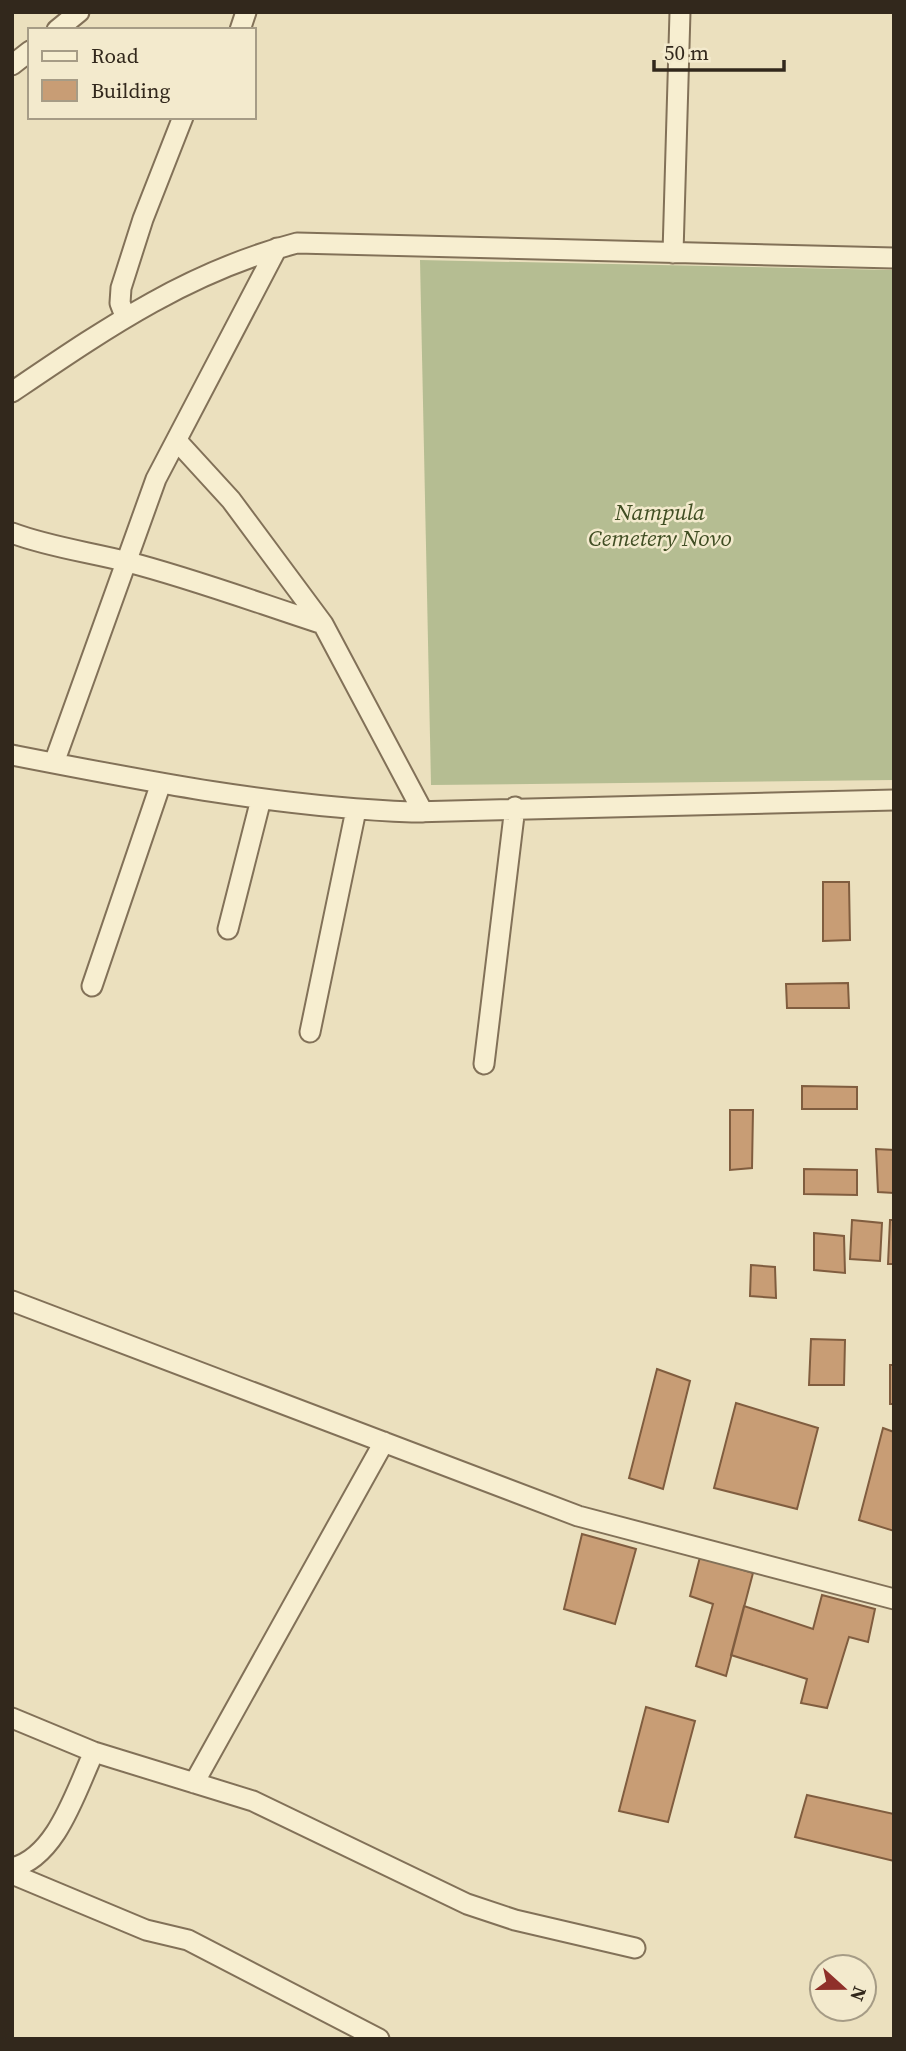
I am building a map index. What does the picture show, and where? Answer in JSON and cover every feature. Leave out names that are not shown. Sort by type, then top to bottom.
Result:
[{"type":"street","points":[[59,28],[79,12]]},
{"type":"street","points":[[673,253],[680,12]]},
{"type":"street","points":[[12,65],[28,53]]},
{"type":"street","points":[[125,316],[120,303],[121,288],[143,219],[182,119]]},
{"type":"street","points":[[12,392],[125,316],[193,280],[254,254],[297,243],[894,258]]},
{"type":"street","points":[[54,763],[156,478],[277,248]]},
{"type":"street","points":[[177,441],[231,500],[323,624],[422,812]]},
{"type":"street","points":[[12,533],[34,541],[227,589],[323,624]]},
{"type":"street","points":[[12,755],[160,783],[356,810],[422,812],[515,807],[894,800]]},
{"type":"street","points":[[92,986],[160,783]]},
{"type":"street","points":[[228,929],[261,799]]},
{"type":"street","points":[[484,1064],[515,807]]},
{"type":"street","points":[[310,1032],[356,810]]},
{"type":"street","points":[[12,1301],[578,1516],[894,1599]]},
{"type":"street","points":[[194,1783],[384,1442]]},
{"type":"street","points":[[12,1718],[94,1752],[271,1809],[467,1904],[515,1920],[635,1948]]},
{"type":"street","points":[[12,1868],[39,1855],[51,1842],[94,1752]]},
{"type":"street","points":[[12,1874],[146,1930],[188,1940],[379,2039]]},
{"type":"green space","name":"Nampula Cemetery Novo","points":[[420,260],[894,270],[894,780],[431,785]]},
{"type":"building","points":[[823,882],[849,882],[850,940],[823,941]]},
{"type":"building","points":[[848,983],[849,1008],[787,1008],[786,984]]},
{"type":"building","points":[[802,1086],[857,1087],[857,1109],[802,1109]]},
{"type":"building","points":[[730,1110],[753,1110],[752,1168],[730,1170]]},
{"type":"building","points":[[876,1149],[894,1150],[894,1193],[878,1192]]},
{"type":"building","points":[[804,1169],[857,1170],[857,1195],[804,1194]]},
{"type":"building","points":[[852,1220],[882,1223],[880,1261],[850,1259]]},
{"type":"building","points":[[890,1220],[894,1220],[894,1264],[888,1264]]},
{"type":"building","points":[[814,1233],[844,1236],[845,1273],[814,1270]]},
{"type":"building","points":[[751,1265],[775,1267],[776,1298],[750,1296]]},
{"type":"building","points":[[811,1339],[845,1340],[844,1385],[809,1385]]},
{"type":"building","points":[[890,1365],[894,1365],[894,1404],[890,1404]]},
{"type":"building","points":[[657,1369],[690,1381],[663,1489],[629,1478]]},
{"type":"building","points":[[736,1403],[818,1428],[797,1509],[714,1488]]},
{"type":"building","points":[[883,1428],[894,1432],[894,1531],[859,1520]]},
{"type":"building","points":[[582,1534],[636,1549],[615,1624],[564,1609]]},
{"type":"building","points":[[700,1557],[753,1573],[726,1676],[696,1666],[713,1604],[690,1596]]},
{"type":"building","points":[[822,1595],[875,1609],[868,1642],[849,1637],[827,1708],[801,1703],[807,1679],[731,1655],[744,1606],[813,1629]]},
{"type":"building","points":[[646,1707],[695,1721],[668,1822],[619,1811]]},
{"type":"building","points":[[807,1795],[894,1814],[894,1861],[795,1837]]}]
